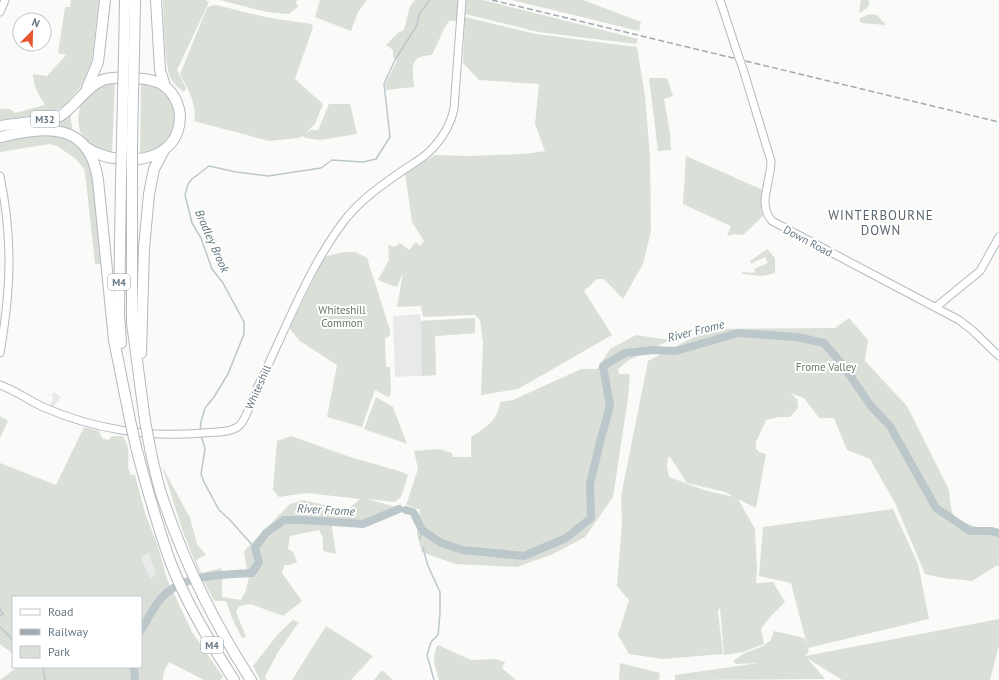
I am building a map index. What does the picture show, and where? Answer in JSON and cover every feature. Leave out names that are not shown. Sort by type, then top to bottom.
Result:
[{"type":"highway","points":[[83,95],[98,62],[105,0]]},
{"type":"highway","name":"M4","points":[[125,0],[129,57]]},
{"type":"highway","name":"M4","points":[[123,384],[119,314],[121,179],[127,142],[129,57],[135,0]]},
{"type":"highway","points":[[156,0],[160,70],[165,86]]},
{"type":"highway","name":"M32","points":[[0,126],[60,116],[70,109],[98,81],[114,78],[150,80],[160,83],[165,86],[176,100],[180,116],[180,125],[171,144],[155,155],[141,159],[112,158],[95,153],[72,136],[53,130],[36,130],[0,137]]},
{"type":"highway","name":"M4","points":[[127,142],[132,180],[132,323],[139,384],[150,448],[160,488],[185,558],[208,607],[251,680]]},
{"type":"highway","name":"M4","points":[[85,147],[92,156],[97,170],[113,333],[130,420],[147,491],[171,562],[196,615],[232,677]]},
{"type":"highway","name":"M4","points":[[139,384],[146,227],[152,177],[154,169],[164,150]]},
{"type":"main road","points":[[0,12],[5,0]]},
{"type":"main road","name":"Whiteshill","points":[[0,385],[43,407],[62,414],[92,424],[139,433],[169,435],[209,433],[231,430],[237,427],[243,420],[254,393],[305,286],[326,248],[343,222],[353,209],[376,190],[433,148],[449,123],[454,109],[462,0]]},
{"type":"main road","name":"Down Road","points":[[720,0],[771,161],[764,206],[768,216],[772,221],[790,232],[959,320],[972,330],[999,356]]},
{"type":"main road","points":[[0,176],[9,230],[10,264],[8,299],[0,353]]},
{"type":"main road","points":[[936,307],[980,271],[999,237]]},
{"type":"shaded area","points":[[420,314],[421,321],[475,318],[475,333],[435,336],[436,375],[395,377],[393,316]]},
{"type":"shaded area","points":[[54,392],[61,397],[53,408],[49,405],[53,397],[51,396]]},
{"type":"shaded area","points":[[149,553],[156,574],[149,579],[141,556]]},
{"type":"green space","points":[[71,0],[99,0],[89,75],[64,106],[55,111],[39,115],[0,120],[0,109],[10,109],[15,113],[45,105],[35,86],[33,74],[47,76],[66,55],[58,53],[65,7],[70,7]]},
{"type":"green space","points":[[163,0],[205,0],[209,2],[177,70],[186,88],[184,92],[174,83],[169,73],[164,29]]},
{"type":"green space","points":[[220,0],[297,0],[296,4],[299,6],[289,14],[266,12]]},
{"type":"green space","points":[[320,0],[367,0],[358,12],[351,31],[315,17]]},
{"type":"green space","points":[[415,0],[459,0],[457,21],[449,21],[432,55],[424,56],[415,61],[413,69],[414,87],[386,90],[385,85],[397,61],[393,57],[393,50],[386,45],[398,33],[404,30],[410,6]]},
{"type":"green space","points":[[466,0],[483,0],[638,39],[636,44],[538,32],[465,14]]},
{"type":"green space","points":[[512,0],[583,0],[641,22],[639,31]]},
{"type":"green space","points":[[861,0],[868,0],[870,3],[866,9],[859,13]]},
{"type":"green space","points":[[216,5],[270,18],[312,24],[313,27],[295,79],[323,104],[315,124],[304,135],[311,130],[318,130],[329,104],[350,104],[357,134],[320,140],[305,138],[303,136],[298,138],[269,141],[194,121],[195,115],[193,103],[189,91],[180,74],[207,8]]},
{"type":"green space","points":[[869,14],[877,15],[886,25],[861,23],[859,19]]},
{"type":"green space","points":[[465,17],[536,34],[637,47],[645,96],[650,157],[651,231],[643,264],[623,299],[604,279],[597,279],[584,291],[612,335],[518,389],[481,395],[483,343],[480,320],[475,315],[423,317],[421,306],[397,307],[403,273],[397,287],[378,280],[389,260],[388,245],[395,247],[400,243],[409,250],[416,242],[420,246],[424,241],[412,222],[405,173],[435,155],[468,156],[524,154],[545,151],[535,124],[539,84],[479,80],[463,63]]},
{"type":"green space","points":[[649,78],[667,78],[673,96],[664,99],[670,133],[671,150],[658,151]]},
{"type":"green space","points":[[115,82],[112,153],[95,148],[89,143],[80,132],[78,118],[80,106],[93,90],[103,84]]},
{"type":"green space","points":[[141,82],[158,88],[166,94],[171,101],[175,117],[171,132],[162,145],[153,151],[140,155]]},
{"type":"green space","points":[[71,114],[73,131],[51,124],[63,120]]},
{"type":"green space","points":[[40,134],[56,134],[76,142],[84,152],[92,170],[101,264],[95,264],[84,169],[76,159],[57,146],[49,144],[0,152],[0,140]]},
{"type":"green space","points":[[686,156],[763,190],[761,211],[763,216],[743,235],[735,234],[727,236],[731,226],[683,204]]},
{"type":"green space","points":[[767,249],[775,258],[775,273],[763,276],[743,274],[741,272],[755,273],[754,269],[768,263],[765,257],[752,264],[750,261]]},
{"type":"green space","name":"Whiteshill Common","points":[[343,252],[355,252],[367,258],[390,330],[390,336],[385,338],[386,367],[390,367],[390,396],[388,397],[375,390],[362,427],[327,417],[337,365],[300,341],[290,329],[324,257]]},
{"type":"green space","points":[[475,318],[475,333],[435,336],[436,375],[422,376],[421,321]]},
{"type":"green space","name":"Frome Valley","points":[[849,318],[868,340],[865,361],[907,406],[949,490],[951,509],[955,519],[976,527],[999,531],[999,566],[996,566],[972,581],[943,578],[925,574],[895,503],[870,459],[847,450],[834,418],[819,418],[804,398],[790,393],[797,399],[798,408],[790,417],[779,417],[766,420],[756,442],[756,449],[759,452],[766,454],[756,508],[738,499],[755,529],[757,569],[756,583],[773,582],[785,602],[770,617],[761,629],[764,644],[743,652],[724,655],[720,607],[718,612],[723,654],[662,659],[629,654],[618,635],[629,600],[617,586],[622,523],[621,496],[648,361],[709,329],[835,328]],"holes":[[[668,457],[670,457],[687,483],[725,492],[734,497],[704,490],[669,477],[667,465]]]},
{"type":"green space","points":[[636,335],[670,340],[629,360],[618,369],[619,374],[630,374],[628,398],[613,497],[585,537],[553,554],[517,567],[455,564],[422,552],[417,534],[420,509],[406,505],[418,469],[414,451],[439,449],[452,453],[453,457],[471,457],[471,437],[490,423],[497,414],[500,402],[513,400],[581,369],[597,369],[610,349]]},
{"type":"green space","points":[[376,397],[393,407],[407,444],[364,429]]},
{"type":"green space","points":[[0,416],[8,421],[0,438]]},
{"type":"green space","points":[[84,427],[99,431],[102,438],[108,440],[112,436],[122,436],[126,441],[129,471],[131,475],[135,475],[145,513],[157,544],[167,579],[192,632],[223,677],[220,680],[204,680],[169,662],[164,671],[163,680],[0,680],[16,668],[142,668],[142,596],[12,596],[12,653],[0,644],[0,463],[56,485]],"holes":[[[149,553],[156,574],[150,579],[141,557]]]},
{"type":"green space","points":[[291,436],[350,457],[408,475],[401,497],[395,502],[367,499],[396,507],[359,523],[331,522],[336,554],[323,551],[323,538],[319,530],[290,536],[288,549],[293,552],[297,562],[290,565],[284,565],[282,573],[302,601],[283,616],[251,604],[239,606],[236,612],[246,637],[242,638],[232,618],[226,601],[214,601],[198,570],[182,529],[162,466],[190,518],[197,544],[206,555],[196,560],[201,573],[222,568],[222,597],[241,600],[246,590],[249,577],[244,551],[290,504],[303,500],[347,510],[360,499],[307,493],[279,497],[273,490],[277,441]]},
{"type":"green space","points":[[893,509],[918,564],[929,619],[808,648],[809,651],[805,656],[999,619],[999,645],[990,680],[842,680],[807,658],[825,679],[675,680],[675,675],[759,663],[736,664],[733,661],[743,654],[763,646],[771,640],[774,631],[804,638],[807,645],[791,583],[759,576],[763,527]]},
{"type":"green space","points":[[293,620],[299,622],[278,652],[265,677],[267,679],[260,680],[253,666],[278,634]]},
{"type":"green space","points":[[326,626],[373,656],[351,680],[292,680]]},
{"type":"green space","points":[[438,645],[471,660],[495,659],[505,662],[502,668],[516,680],[439,680],[434,658]]},
{"type":"green space","points":[[620,663],[660,673],[659,680],[619,680]]},
{"type":"green space","points":[[382,670],[393,680],[374,680]]},
{"type":"waterway","name":"Bradley Brook","points":[[200,431],[205,408],[214,397],[228,374],[244,334],[244,322],[223,283],[212,269],[201,238],[192,223],[185,195],[188,184],[209,166],[236,172],[268,176],[321,168],[332,160],[363,162],[376,159],[390,137],[384,84],[395,60],[417,25],[419,14],[430,0]]},
{"type":"waterway","name":"River Frome","points":[[406,510],[413,512],[422,530],[441,543],[463,550],[524,556],[566,538],[591,518],[590,484],[610,406],[603,366],[625,353],[654,350],[676,351],[738,333],[797,337],[824,343],[842,364],[871,406],[890,426],[936,508],[970,531],[991,531],[999,533]]},
{"type":"waterway","name":"Bradley Brook","points":[[201,435],[205,449],[201,474],[204,482],[219,510],[255,548]]},
{"type":"waterway","name":"Bradley Brook","points":[[142,628],[159,601],[168,592],[178,586],[189,581],[202,578],[228,574],[252,573],[259,562],[255,548],[266,533],[284,520],[363,524],[399,509]]},
{"type":"waterway","points":[[420,539],[422,530]]},
{"type":"waterway","points":[[423,548],[428,566],[440,592],[438,635],[431,642],[427,655],[434,680]]},
{"type":"waterway","points":[[0,609],[3,614],[0,615]]},
{"type":"waterway","points":[[0,627],[12,639]]},
{"type":"waterway","points":[[43,668],[45,680]]},
{"type":"waterway","name":"River Frome","points":[[134,668],[135,680]]},
{"type":"railway","points":[[492,0],[999,122]]},
{"type":"district","name":"WINTERBOURNE DOWN","points":[[881,222]]}]
